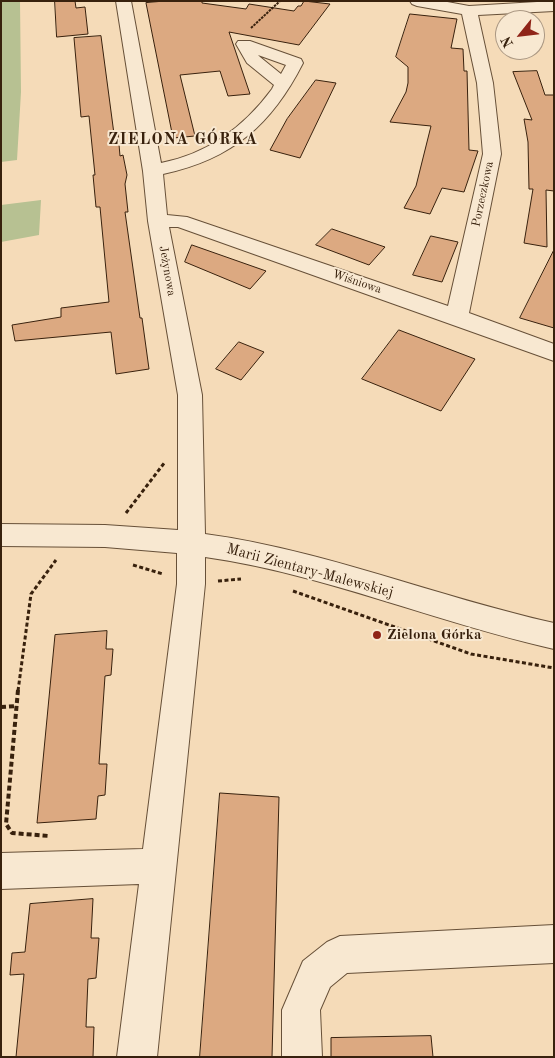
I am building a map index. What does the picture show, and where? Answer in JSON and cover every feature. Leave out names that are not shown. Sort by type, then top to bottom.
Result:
[{"type":"street","name":"Jeżynowa","points":[[123,1],[153,172],[158,221],[190,395],[191,584],[138,1057]]},
{"type":"street","points":[[417,1],[469,11],[554,6]]},
{"type":"street","name":"Porzeczkowa","points":[[457,317],[492,154],[486,83],[469,11]]},
{"type":"street","points":[[153,172],[192,162],[223,146],[248,129],[270,106],[284,85]]},
{"type":"street","name":"Wiśniowa","points":[[158,221],[180,221],[457,317],[554,353]]},
{"type":"street","name":"Marii Zientary-Malewskiej","points":[[1,536],[123,528],[277,559],[354,580],[477,618],[554,636]]},
{"type":"street","points":[[1,871],[158,866]]},
{"type":"street","points":[[302,1057],[301,1010],[316,974],[340,955],[554,944]]},
{"type":"path","points":[[246,33],[280,1]]},
{"type":"path","points":[[168,458],[123,517],[123,528],[112,559],[191,584],[245,578]]},
{"type":"path","points":[[58,837],[12,833],[6,824],[16,706],[31,594],[55,560],[64,560]]},
{"type":"path","points":[[291,591],[471,654],[554,668]]},
{"type":"path","points":[[1,707],[16,706]]},
{"type":"green space","points":[[1,1],[20,1],[21,92],[17,160],[1,162]]},
{"type":"green space","points":[[41,200],[39,235],[1,242],[1,205]]},
{"type":"building","points":[[55,1],[75,1],[76,8],[85,7],[88,34],[57,37]]},
{"type":"building","points":[[202,1],[202,3],[246,9],[249,4],[294,11],[304,1],[330,4],[299,45],[229,32],[250,94],[228,96],[220,71],[180,75],[195,136],[173,138],[146,3]]},
{"type":"building","points":[[410,14],[457,19],[451,48],[463,49],[464,71],[467,71],[469,150],[478,151],[464,192],[442,188],[430,214],[404,208],[416,186],[431,126],[390,122],[406,92],[408,83],[408,67],[396,57]]},
{"type":"building","points":[[101,36],[114,134],[118,133],[120,156],[123,155],[127,175],[125,184],[128,212],[125,212],[149,369],[116,374],[111,332],[15,341],[12,325],[61,317],[61,308],[109,302],[100,207],[96,207],[89,116],[81,117],[74,38]]},
{"type":"building","points":[[537,71],[545,95],[554,95],[554,191],[546,190],[547,247],[524,243],[533,189],[529,189],[528,142],[524,119],[532,120],[513,72]]},
{"type":"building","points":[[316,80],[336,83],[300,158],[270,150],[287,119]]},
{"type":"building","points":[[332,229],[385,247],[369,265],[316,245]]},
{"type":"building","points":[[431,236],[458,242],[442,282],[413,275]]},
{"type":"building","points":[[192,245],[266,271],[250,289],[185,262]]},
{"type":"building","points":[[554,250],[554,328],[520,318]]},
{"type":"building","points":[[399,330],[475,359],[441,411],[362,379]]},
{"type":"building","points":[[239,342],[264,352],[241,380],[216,369]]},
{"type":"building","points":[[107,631],[106,649],[113,649],[111,675],[105,676],[99,764],[107,764],[105,795],[98,796],[96,819],[37,823],[55,635]]},
{"type":"building","points":[[220,793],[279,797],[272,1057],[200,1057]]},
{"type":"building","points":[[93,899],[91,938],[99,938],[96,978],[88,979],[86,1027],[94,1027],[93,1057],[16,1057],[24,974],[10,975],[12,953],[25,952],[30,904]]},
{"type":"building","points":[[431,1036],[433,1057],[331,1057],[331,1038]]},
{"type":"place","name":"Zielona Górka","points":[[377,635]]},
{"type":"district","name":"ZIELONA GÓRKA","points":[[183,140]]}]
